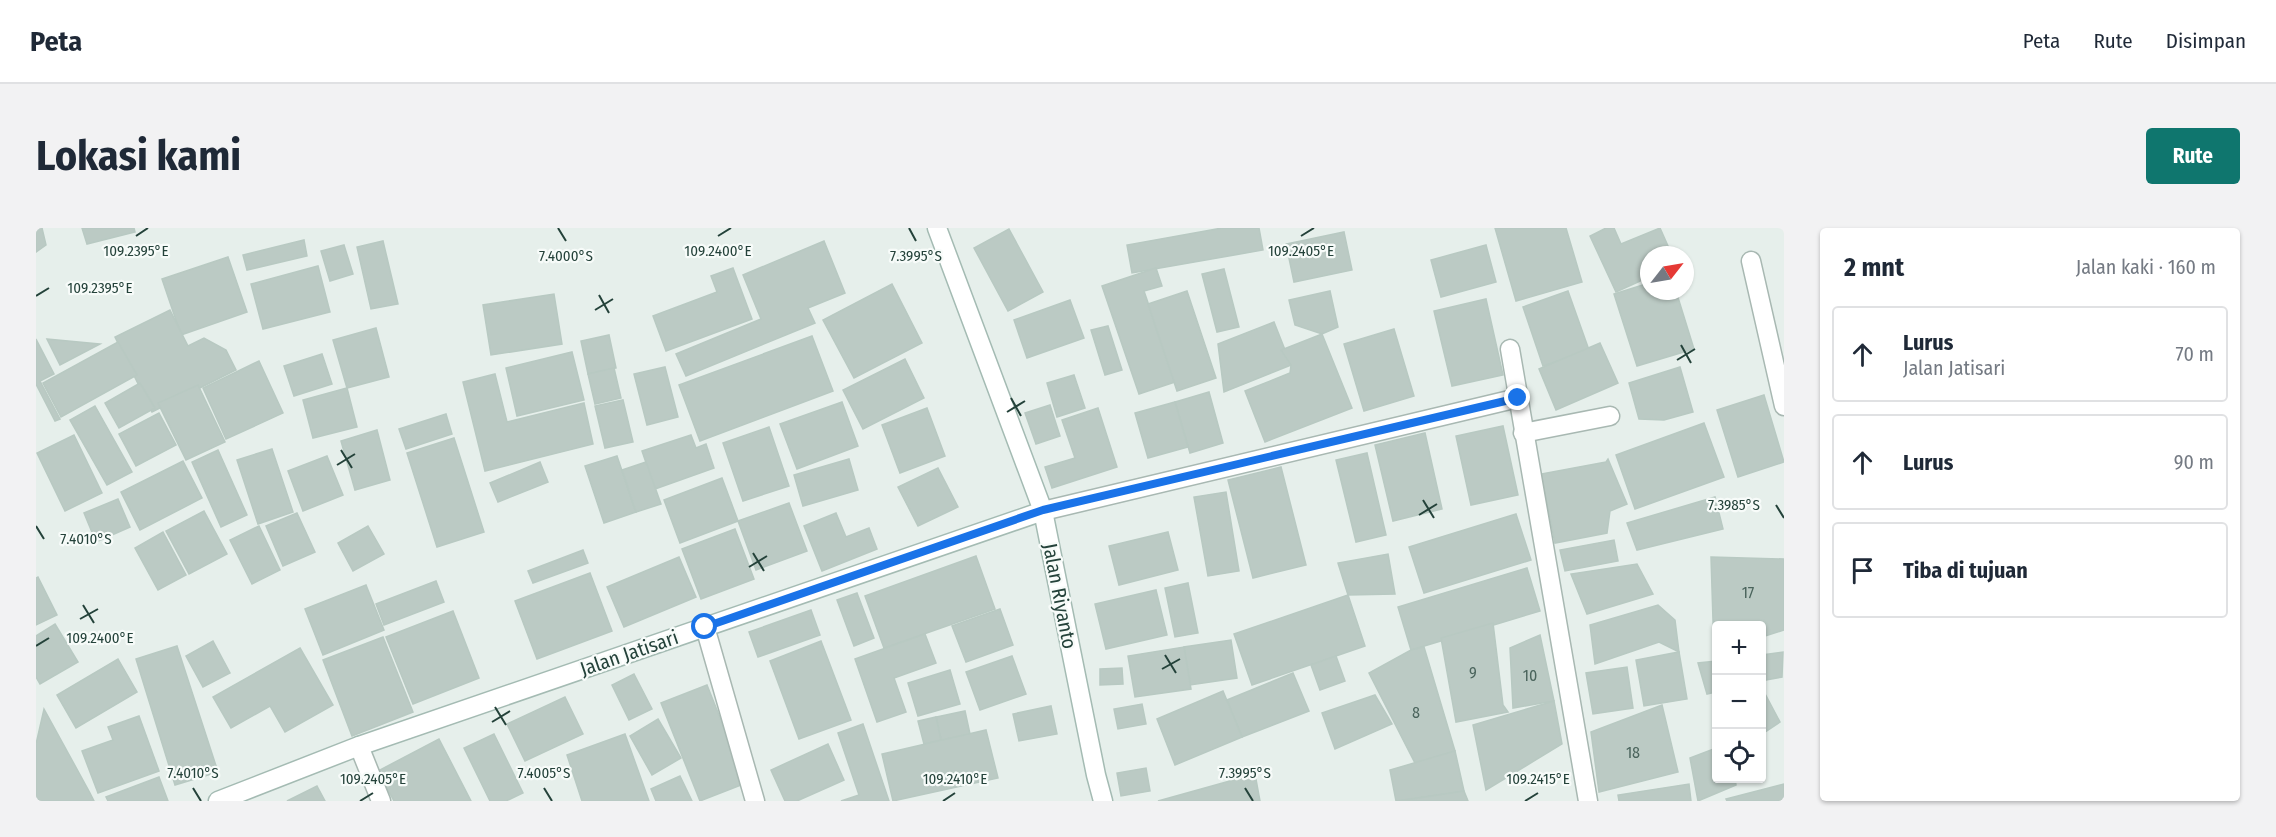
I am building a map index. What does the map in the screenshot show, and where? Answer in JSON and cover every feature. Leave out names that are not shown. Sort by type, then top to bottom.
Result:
[{"type":"street","name":"Jalan Riyanto","points":[[937,228],[1043,510],[1103,801]]},
{"type":"street","points":[[1751,261],[1784,406]]},
{"type":"street","points":[[1510,349],[1588,801]]},
{"type":"street","name":"Jalan Jatisari","points":[[218,801],[359,746],[1043,510],[1518,398]]},
{"type":"street","points":[[1523,433],[1610,416]]},
{"type":"street","points":[[705,627],[755,801]]},
{"type":"street","points":[[359,746],[381,801]]},
{"type":"building","points":[[36,228],[42,228],[46,245],[36,252]]},
{"type":"building","points":[[82,228],[134,228],[135,232],[87,244]]},
{"type":"building","points":[[1222,228],[1259,228],[1263,250],[1132,273],[1127,245]]},
{"type":"building","points":[[1495,228],[1566,228],[1582,282],[1516,301]]},
{"type":"building","points":[[1606,228],[1614,228],[1621,244],[1660,228],[1668,246],[1640,246],[1640,281],[1616,292],[1590,236]]},
{"type":"building","points":[[1009,229],[1043,292],[1008,311],[974,248]]},
{"type":"building","points":[[1344,232],[1352,270],[1294,282],[1286,244]]},
{"type":"building","points":[[304,240],[307,256],[247,270],[243,255]]},
{"type":"building","points":[[383,241],[398,304],[371,309],[357,247]]},
{"type":"building","points":[[824,241],[845,293],[808,308],[815,323],[686,376],[676,354],[761,319],[743,275]]},
{"type":"building","points":[[344,245],[353,274],[330,281],[321,251]]},
{"type":"building","points":[[1486,245],[1496,282],[1441,297],[1431,260]]},
{"type":"building","points":[[228,257],[247,312],[181,335],[162,279]]},
{"type":"building","points":[[318,266],[330,312],[263,329],[251,284]]},
{"type":"building","points":[[733,268],[752,319],[666,351],[653,316],[717,292],[711,276]]},
{"type":"building","points":[[1156,268],[1162,286],[1144,291],[1175,382],[1139,394],[1102,286]]},
{"type":"building","points":[[1224,269],[1239,327],[1217,332],[1202,274]]},
{"type":"building","points":[[892,284],[922,343],[854,378],[823,320]]},
{"type":"building","points":[[1640,286],[1640,300],[1679,300],[1694,349],[1637,366],[1614,294]]},
{"type":"building","points":[[1187,291],[1216,378],[1177,391],[1148,304]]},
{"type":"building","points":[[1330,291],[1338,327],[1322,334],[1295,325],[1289,300]]},
{"type":"building","points":[[1568,291],[1589,350],[1543,366],[1523,307]]},
{"type":"building","points":[[554,294],[562,344],[491,355],[483,305]]},
{"type":"building","points":[[1486,299],[1503,375],[1452,386],[1434,311]]},
{"type":"building","points":[[1070,300],[1084,338],[1027,358],[1014,320]]},
{"type":"building","points":[[170,310],[188,346],[204,338],[226,350],[236,370],[152,412],[115,337]]},
{"type":"building","points":[[1274,322],[1291,365],[1224,392],[1218,344]]},
{"type":"building","points":[[1108,326],[1122,370],[1105,375],[1091,330]]},
{"type":"building","points":[[376,328],[389,377],[347,388],[333,340]]},
{"type":"building","points":[[1394,329],[1414,396],[1364,411],[1344,344]]},
{"type":"building","points":[[1322,334],[1352,408],[1265,442],[1245,391],[1290,373],[1291,365],[1281,350]]},
{"type":"building","points":[[609,335],[616,368],[588,374],[581,341]]},
{"type":"building","points":[[812,336],[833,391],[700,441],[679,385]]},
{"type":"building","points":[[36,339],[54,374],[40,381],[60,419],[55,421],[36,384]]},
{"type":"building","points":[[47,339],[100,344],[60,365]]},
{"type":"building","points":[[118,342],[137,375],[61,417],[43,383]]},
{"type":"building","points":[[1600,343],[1618,383],[1556,410],[1539,369]]},
{"type":"building","points":[[572,352],[584,400],[517,416],[506,368]]},
{"type":"building","points":[[322,354],[332,384],[294,396],[284,366]]},
{"type":"building","points":[[905,359],[924,398],[863,429],[843,390]]},
{"type":"building","points":[[259,361],[283,413],[226,439],[203,388]]},
{"type":"building","points":[[665,367],[678,417],[647,425],[634,374]]},
{"type":"building","points":[[1680,367],[1693,412],[1664,420],[1639,419],[1629,383]]},
{"type":"building","points":[[614,368],[621,398],[595,404],[588,374]]},
{"type":"building","points":[[495,374],[507,422],[584,403],[593,444],[485,471],[463,382]]},
{"type":"building","points":[[1074,375],[1085,408],[1057,417],[1047,383]]},
{"type":"building","points":[[140,383],[155,408],[119,428],[105,403]]},
{"type":"building","points":[[198,385],[225,442],[186,460],[158,403]]},
{"type":"building","points":[[347,388],[357,427],[313,438],[303,400]]},
{"type":"building","points":[[1209,392],[1223,443],[1190,453],[1175,402]]},
{"type":"building","points":[[1764,395],[1784,462],[1738,477],[1717,410]]},
{"type":"building","points":[[623,400],[633,442],[605,448],[595,406]]},
{"type":"building","points":[[842,402],[858,446],[797,469],[780,424]]},
{"type":"building","points":[[1175,402],[1188,447],[1148,458],[1135,413]]},
{"type":"building","points":[[1050,405],[1060,436],[1036,444],[1025,413]]},
{"type":"building","points":[[95,406],[132,472],[107,485],[70,420]]},
{"type":"building","points":[[927,408],[945,456],[900,473],[882,425]]},
{"type":"building","points":[[1098,408],[1117,467],[1052,488],[1045,467],[1075,458],[1062,420]]},
{"type":"building","points":[[159,413],[176,445],[136,466],[119,434]]},
{"type":"building","points":[[446,414],[452,434],[406,449],[399,429]]},
{"type":"building","points":[[1704,423],[1724,477],[1635,509],[1616,455]]},
{"type":"building","points":[[1503,426],[1518,495],[1471,505],[1456,436]]},
{"type":"building","points":[[769,427],[789,486],[743,501],[723,443]]},
{"type":"building","points":[[377,430],[390,480],[355,490],[341,441]]},
{"type":"building","points":[[1425,433],[1442,509],[1393,521],[1375,445]]},
{"type":"building","points":[[74,435],[102,493],[65,511],[37,453]]},
{"type":"building","points":[[691,435],[696,448],[706,444],[714,468],[655,489],[642,451]]},
{"type":"building","points":[[454,438],[484,532],[437,547],[407,453]]},
{"type":"building","points":[[272,449],[293,512],[258,524],[237,460]]},
{"type":"building","points":[[218,450],[247,515],[221,527],[192,462]]},
{"type":"building","points":[[1367,453],[1386,535],[1356,542],[1336,460]]},
{"type":"building","points":[[327,456],[343,495],[303,511],[288,471]]},
{"type":"building","points":[[617,456],[636,512],[604,523],[585,466]]},
{"type":"building","points":[[849,459],[858,490],[803,506],[794,475]]},
{"type":"building","points":[[1608,459],[1627,504],[1610,511],[1607,533],[1555,543],[1541,474],[1606,462]]},
{"type":"building","points":[[183,461],[202,498],[140,530],[121,492]]},
{"type":"building","points":[[540,462],[548,482],[498,502],[490,483]]},
{"type":"building","points":[[646,462],[661,504],[636,512],[622,470]]},
{"type":"building","points":[[1281,467],[1306,565],[1253,578],[1228,480]]},
{"type":"building","points":[[938,468],[958,507],[918,526],[898,487]]},
{"type":"building","points":[[722,478],[738,521],[680,543],[664,500]]},
{"type":"building","points":[[1226,492],[1239,571],[1208,576],[1194,497]]},
{"type":"building","points":[[1715,497],[1723,529],[1637,550],[1627,523]]},
{"type":"building","points":[[118,499],[130,527],[96,542],[84,513]]},
{"type":"building","points":[[789,503],[807,551],[756,570],[738,521]]},
{"type":"building","points":[[204,511],[227,554],[189,574],[166,531]]},
{"type":"building","points":[[297,513],[315,552],[283,566],[266,526]]},
{"type":"building","points":[[836,513],[846,537],[869,528],[877,549],[822,571],[804,526]]},
{"type":"building","points":[[1516,514],[1531,560],[1424,593],[1409,547]]},
{"type":"building","points":[[259,526],[280,570],[252,584],[230,540]]},
{"type":"building","points":[[368,526],[384,554],[353,571],[338,543]]},
{"type":"building","points":[[735,529],[754,579],[701,599],[682,549]]},
{"type":"building","points":[[163,532],[186,575],[158,590],[135,548]]},
{"type":"building","points":[[1168,532],[1178,570],[1119,585],[1109,546]]},
{"type":"building","points":[[1614,540],[1618,561],[1565,571],[1560,550]]},
{"type":"building","points":[[583,550],[588,563],[533,583],[528,571]]},
{"type":"building","points":[[1388,554],[1395,594],[1348,595],[1338,563]]},
{"type":"building","points":[[976,556],[995,609],[884,648],[865,596]]},
{"type":"building","points":[[679,557],[696,597],[624,627],[607,587]]},
{"type":"building","points":[[1711,557],[1784,559],[1784,630],[1766,636],[1766,621],[1713,621]]},
{"type":"building","points":[[1637,564],[1653,594],[1587,614],[1571,574]]},
{"type":"building","points":[[1527,568],[1540,611],[1411,650],[1398,607]]},
{"type":"building","points":[[590,573],[612,631],[537,659],[515,601]]},
{"type":"building","points":[[38,577],[57,615],[36,625],[36,578]]},
{"type":"building","points":[[436,581],[444,602],[384,625],[376,604]]},
{"type":"building","points":[[1188,583],[1198,633],[1175,637],[1165,588]]},
{"type":"building","points":[[366,585],[384,630],[323,655],[305,609]]},
{"type":"building","points":[[1156,590],[1167,635],[1106,649],[1095,604]]},
{"type":"building","points":[[857,593],[874,638],[854,646],[837,600]]},
{"type":"building","points":[[1348,595],[1365,646],[1252,685],[1234,634]]},
{"type":"building","points":[[1658,605],[1675,620],[1679,652],[1659,642],[1595,664],[1590,625]]},
{"type":"building","points":[[1000,609],[1013,645],[966,662],[952,626]]},
{"type":"building","points":[[811,610],[820,635],[758,657],[749,632]]},
{"type":"building","points":[[453,611],[479,678],[413,704],[386,637]]},
{"type":"building","points":[[1493,623],[1503,705],[1508,712],[1456,722],[1441,638]]},
{"type":"building","points":[[55,624],[78,662],[40,684],[36,677],[36,636]]},
{"type":"building","points":[[925,634],[936,663],[894,678],[906,712],[877,722],[855,659]]},
{"type":"building","points":[[1540,635],[1554,701],[1513,708],[1510,648]]},
{"type":"building","points":[[383,637],[413,712],[352,736],[323,660]]},
{"type":"building","points":[[1231,640],[1237,678],[1190,685],[1184,647]]},
{"type":"building","points":[[213,641],[230,673],[203,687],[186,656]]},
{"type":"building","points":[[821,641],[851,720],[799,739],[770,661]]},
{"type":"building","points":[[177,646],[218,772],[175,785],[136,659]]},
{"type":"building","points":[[1184,647],[1191,689],[1135,697],[1128,656]]},
{"type":"building","points":[[1424,647],[1455,751],[1415,763],[1369,673],[1411,650]]},
{"type":"building","points":[[300,648],[333,705],[285,732],[270,706],[231,728],[213,697]]},
{"type":"building","points":[[1679,652],[1687,699],[1644,706],[1636,660]]},
{"type":"building","points":[[1783,652],[1782,677],[1766,680],[1766,654]]},
{"type":"building","points":[[1012,656],[1026,694],[980,710],[966,672]]},
{"type":"building","points":[[1336,656],[1345,681],[1320,690],[1311,665]]},
{"type":"building","points":[[118,659],[137,692],[76,728],[57,695]]},
{"type":"building","points":[[1712,661],[1712,693],[1707,694],[1698,663]]},
{"type":"building","points":[[1627,667],[1633,708],[1593,714],[1586,673]]},
{"type":"building","points":[[1122,668],[1123,684],[1100,685],[1100,669]]},
{"type":"building","points":[[950,670],[960,704],[918,716],[908,683]]},
{"type":"building","points":[[1293,673],[1309,711],[1242,737],[1227,700]]},
{"type":"building","points":[[634,674],[652,709],[629,720],[612,685]]},
{"type":"building","points":[[707,685],[746,783],[700,801],[661,703]]},
{"type":"building","points":[[1223,691],[1242,737],[1175,765],[1157,719]]},
{"type":"building","points":[[1375,695],[1392,724],[1335,749],[1322,713]]},
{"type":"building","points":[[1766,696],[1780,722],[1766,731]]},
{"type":"building","points":[[565,697],[583,734],[525,761],[507,724]]},
{"type":"building","points":[[1554,701],[1562,744],[1486,790],[1473,725]]},
{"type":"building","points":[[1142,704],[1146,724],[1118,729],[1114,709]]},
{"type":"building","points":[[1662,705],[1678,772],[1599,792],[1591,732]]},
{"type":"building","points":[[1051,706],[1057,734],[1019,741],[1013,714]]},
{"type":"building","points":[[44,709],[94,801],[36,801],[36,744]]},
{"type":"building","points":[[965,711],[970,734],[941,740],[936,717]]},
{"type":"building","points":[[139,716],[159,771],[98,793],[82,751],[113,740],[108,727]]},
{"type":"building","points":[[936,717],[941,740],[924,744],[918,721]]},
{"type":"building","points":[[658,719],[681,758],[652,775],[630,736]]},
{"type":"building","points":[[863,724],[889,801],[841,801],[859,795],[838,733]]},
{"type":"building","points":[[986,730],[998,778],[893,801],[882,754]]},
{"type":"building","points":[[494,734],[523,793],[506,801],[490,801],[464,748]]},
{"type":"building","points":[[625,734],[649,801],[582,801],[567,755]]},
{"type":"building","points":[[439,739],[471,801],[394,801],[378,771]]},
{"type":"building","points":[[828,744],[844,780],[797,801],[785,801],[771,770]]},
{"type":"building","points":[[1712,750],[1712,783],[1736,783],[1736,785],[1698,801],[1690,758]]},
{"type":"building","points":[[1455,751],[1464,791],[1396,801],[1390,770]]},
{"type":"building","points":[[1146,768],[1150,791],[1121,796],[1117,773]]},
{"type":"building","points":[[1255,774],[1260,801],[1158,801]]},
{"type":"building","points":[[680,776],[692,801],[656,801],[651,789]]},
{"type":"building","points":[[159,777],[168,801],[108,801],[106,797]]},
{"type":"building","points":[[1689,784],[1691,801],[1619,801],[1618,795]]},
{"type":"building","points":[[1784,784],[1784,801],[1727,801],[1726,799]]},
{"type":"building","points":[[317,786],[325,801],[287,801]]},
{"type":"building","points":[[1464,791],[1468,801],[1400,801]]},
{"type":"route","points":[[705,627],[1043,510],[1518,398]]}]
